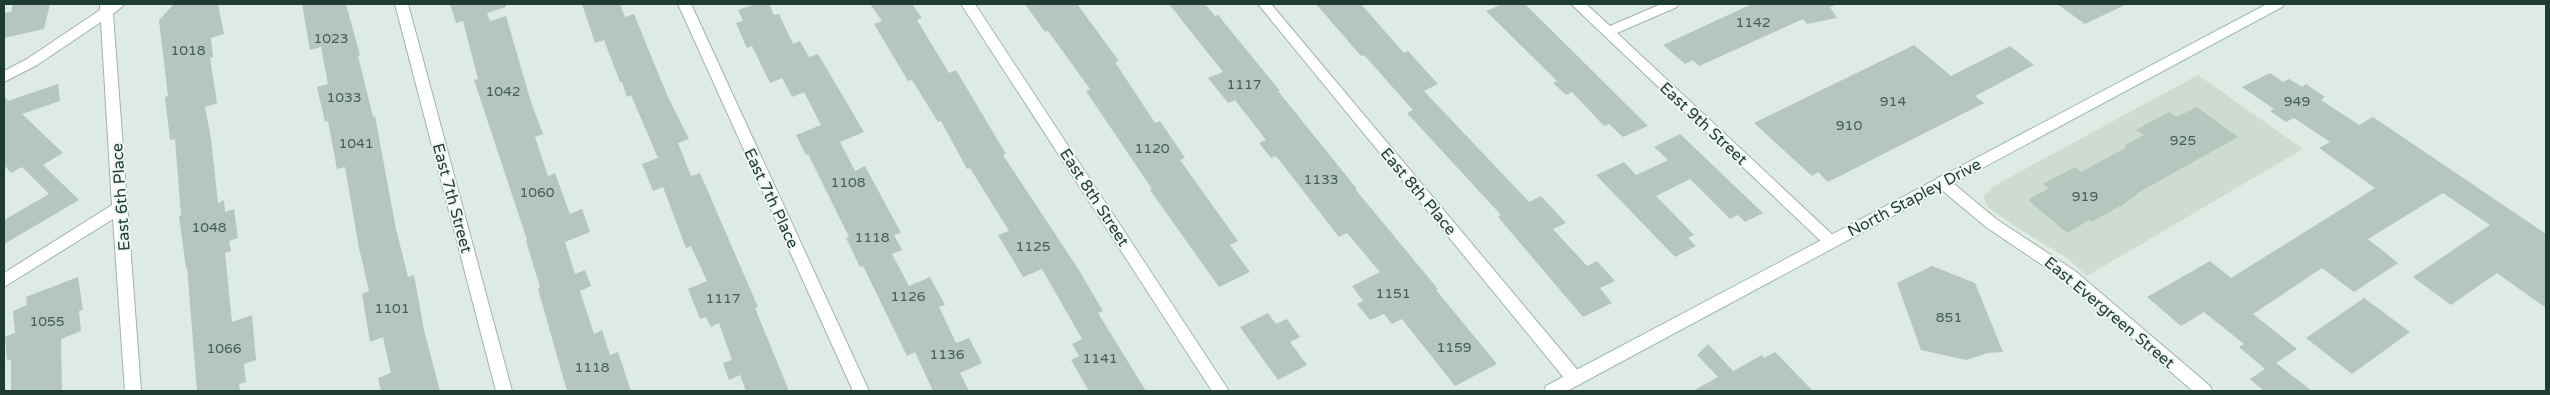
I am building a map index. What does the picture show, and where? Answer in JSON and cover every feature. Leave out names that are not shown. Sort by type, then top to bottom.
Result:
[{"type":"street","name":"East 7th Street","points":[[402,4],[504,391]]},
{"type":"street","name":"East 7th Place","points":[[684,4],[860,391]]},
{"type":"street","name":"East 8th Street","points":[[968,4],[1221,391]]},
{"type":"street","name":"East 8th Place","points":[[1264,4],[1575,379]]},
{"type":"street","name":"East 9th Street","points":[[1578,4],[1830,242]]},
{"type":"street","points":[[1608,32],[1672,4]]},
{"type":"street","name":"North Stapley Drive","points":[[1552,391],[2277,4]]},
{"type":"street","points":[[4,77],[32,62],[111,6]]},
{"type":"street","name":"East 6th Place","points":[[111,6],[133,391]]},
{"type":"street","name":"East Evergreen Street","points":[[1942,182],[1991,223],[2069,275],[2204,391]]},
{"type":"street","points":[[4,281],[121,207]]},
{"type":"shaded area","points":[[2198,75],[2303,149],[2087,276],[2067,258],[2013,225],[1988,207],[1983,197],[1994,186]]},
{"type":"building","points":[[13,4],[50,4],[44,29],[4,38],[4,13],[11,12]]},
{"type":"building","points":[[174,4],[218,4],[224,34],[211,38],[213,57],[210,58],[217,103],[205,107],[211,139],[218,203],[224,200],[225,212],[234,209],[238,238],[229,241],[231,251],[225,253],[232,322],[252,315],[256,360],[244,364],[246,382],[239,384],[240,391],[197,391],[187,267],[179,216],[181,216],[175,139],[170,140],[165,97],[168,96],[159,20]]},
{"type":"building","points":[[302,4],[346,4],[360,55],[358,56],[373,117],[375,116],[396,229],[408,277],[414,275],[424,330],[440,391],[381,391],[378,378],[391,373],[383,337],[370,342],[362,294],[369,291],[359,248],[345,167],[337,169],[328,121],[325,122],[317,87],[328,84],[321,47],[310,50]]},
{"type":"building","points":[[450,4],[505,4],[506,7],[487,13],[490,21],[506,16],[531,102],[543,134],[535,137],[548,176],[555,173],[570,214],[582,209],[590,232],[565,242],[575,274],[585,270],[591,286],[580,291],[594,334],[602,330],[610,355],[618,352],[631,391],[567,391],[538,289],[540,287],[527,240],[474,80],[478,79],[463,21],[456,23]]},
{"type":"building","points":[[582,4],[620,4],[625,17],[634,14],[667,95],[689,139],[678,143],[691,176],[700,173],[758,307],[755,308],[789,391],[746,391],[740,375],[729,380],[723,363],[732,360],[719,323],[711,327],[706,317],[700,319],[688,289],[707,281],[691,246],[686,248],[663,187],[653,191],[642,164],[658,158],[631,95],[627,97],[622,82],[620,82],[604,40],[595,43]]},
{"type":"building","points":[[756,4],[769,4],[774,15],[779,14],[793,44],[800,41],[809,57],[818,54],[864,132],[840,142],[855,171],[865,166],[901,233],[894,235],[902,250],[892,254],[909,286],[930,277],[945,305],[939,307],[956,343],[969,338],[982,363],[960,373],[969,391],[933,391],[915,352],[907,356],[863,266],[860,267],[846,238],[849,237],[808,154],[806,155],[796,135],[821,125],[804,92],[792,97],[782,78],[770,83],[752,46],[747,48],[736,23],[743,21],[738,10]]},
{"type":"building","points":[[870,4],[912,4],[922,18],[917,20],[949,73],[956,70],[1006,154],[1003,155],[1077,267],[1103,311],[1098,313],[1146,391],[1089,391],[1071,360],[1079,356],[1072,344],[1082,339],[1042,269],[1023,277],[998,235],[1009,231],[970,168],[967,169],[941,121],[938,122],[912,80],[908,81],[874,24],[882,21]]},
{"type":"building","points":[[1025,4],[1077,4],[1119,61],[1115,62],[1155,123],[1160,121],[1185,158],[1180,160],[1238,241],[1230,245],[1250,272],[1219,287],[1150,190],[1152,189],[1086,91],[1090,89],[1048,31],[1045,32]]},
{"type":"building","points":[[1169,4],[1205,4],[1215,16],[1218,15],[1357,189],[1355,189],[1497,364],[1455,386],[1402,319],[1392,324],[1384,314],[1370,320],[1357,304],[1363,301],[1352,286],[1380,272],[1347,233],[1339,237],[1276,156],[1271,158],[1259,143],[1266,140],[1235,100],[1228,103],[1208,78],[1223,72]]},
{"type":"building","points":[[1316,4],[1361,4],[1404,53],[1408,51],[1438,84],[1424,91],[1529,202],[1541,196],[1566,223],[1553,229],[1587,266],[1597,261],[1615,281],[1600,288],[1612,303],[1583,317],[1498,217],[1501,215],[1407,113],[1413,110],[1364,55],[1361,56]]},
{"type":"building","points":[[1503,4],[1525,4],[1648,126],[1623,137],[1609,124],[1604,126],[1572,92],[1566,95],[1553,83],[1557,81],[1486,11]]},
{"type":"building","points":[[1752,4],[1837,4],[1830,7],[1837,18],[1807,24],[1803,19],[1699,66],[1693,60],[1685,64],[1663,45]]},
{"type":"building","points":[[2057,4],[2127,4],[2085,24]]},
{"type":"building","points":[[1914,45],[1951,76],[2010,46],[2034,65],[1975,96],[1984,103],[1828,182],[1818,172],[1812,176],[1754,123]]},
{"type":"building","points":[[2270,73],[2283,82],[2289,79],[2302,87],[2306,84],[2325,97],[2321,100],[2359,125],[2373,117],[2546,234],[2546,308],[2497,273],[2451,305],[2413,277],[2490,225],[2443,193],[2368,239],[2398,263],[2354,292],[2322,268],[2253,314],[2297,349],[2276,363],[2312,391],[2264,391],[2250,379],[2265,369],[2239,347],[2244,344],[2204,312],[2181,326],[2147,297],[2210,261],[2231,278],[2375,188],[2319,148],[2330,142],[2294,118],[2286,122],[2270,111],[2274,109],[2242,87]]},
{"type":"building","points":[[58,84],[60,101],[22,114],[63,153],[43,165],[79,200],[4,244],[4,220],[49,194],[22,167],[11,173],[4,165],[4,96],[8,101]]},
{"type":"building","points":[[2197,107],[2238,137],[2141,191],[2124,204],[2091,222],[2089,220],[2067,233],[2028,200],[2049,188],[2043,184],[2075,167],[2081,172],[2127,147],[2124,146],[2144,135],[2136,130],[2169,112],[2177,117]]},
{"type":"building","points":[[1680,134],[1763,213],[1745,222],[1738,215],[1730,219],[1690,179],[1656,196],[1694,235],[1688,238],[1696,246],[1675,257],[1596,175],[1624,162],[1636,175],[1668,160],[1654,147]]},
{"type":"building","points":[[1932,266],[1975,283],[2003,352],[1988,353],[1966,360],[1921,350],[1897,283]]},
{"type":"building","points":[[78,277],[83,310],[79,311],[81,331],[61,339],[62,391],[11,391],[11,359],[7,361],[5,337],[15,333],[13,311],[27,305],[26,297]]},
{"type":"building","points":[[2364,298],[2410,332],[2352,374],[2306,338]]},
{"type":"building","points":[[1268,313],[1276,324],[1287,319],[1300,337],[1290,342],[1307,365],[1278,380],[1240,327]]},
{"type":"building","points":[[1708,344],[1733,371],[1762,355],[1764,358],[1775,352],[1813,391],[1693,391],[1718,377],[1697,355]]}]
